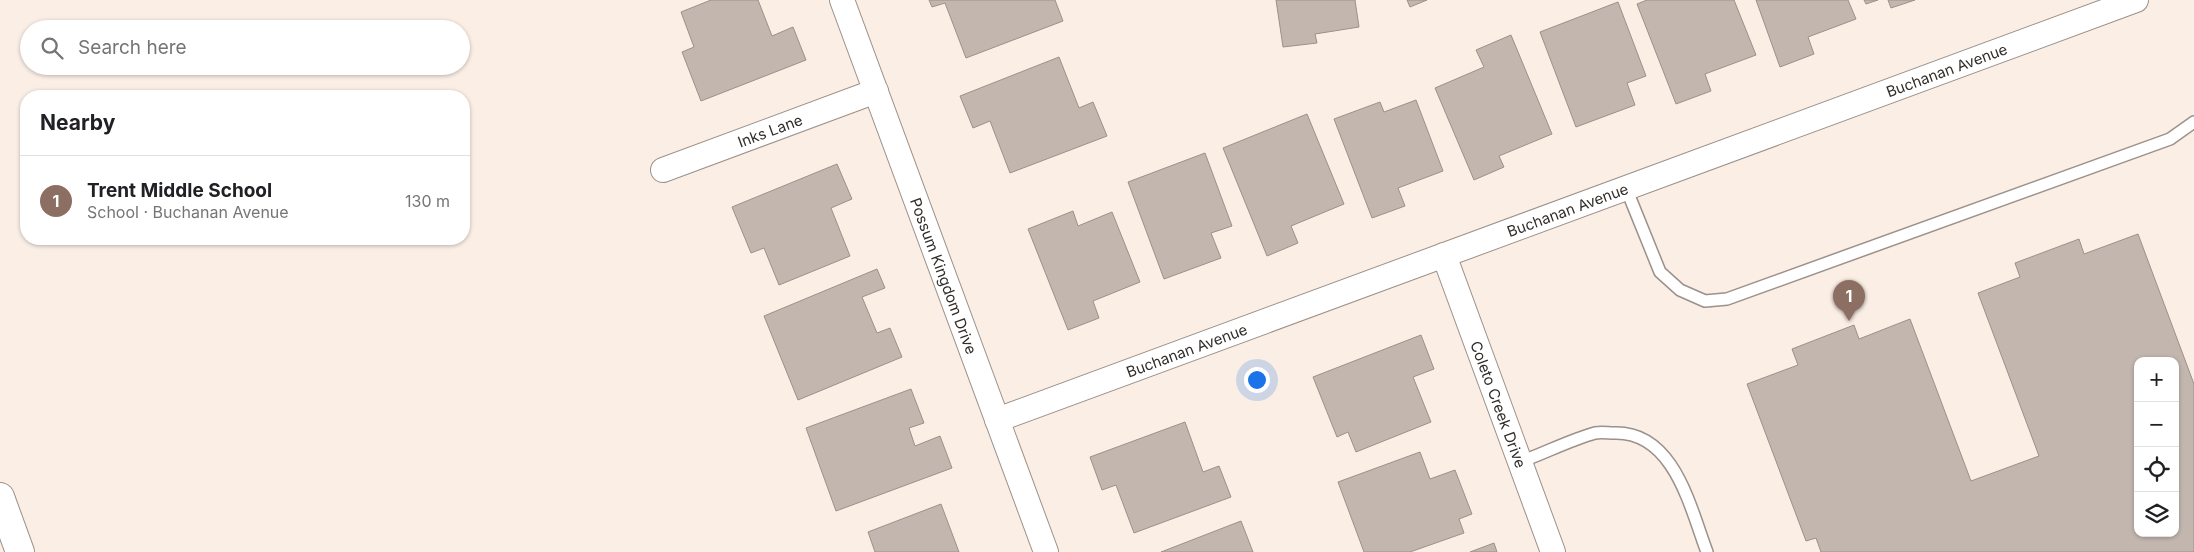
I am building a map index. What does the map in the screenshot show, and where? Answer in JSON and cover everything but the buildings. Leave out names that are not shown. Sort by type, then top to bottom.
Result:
[{"type":"main road","points":[[0,497],[20,552]]},
{"type":"street","name":"Possum Kingdom Drive","points":[[842,0],[1046,552]]},
{"type":"street","name":"Buchanan Avenue","points":[[997,420],[2136,0]]},
{"type":"street","name":"Inks Lane","points":[[663,170],[876,91]]},
{"type":"street","name":"Coleto Creek Drive","points":[[1444,255],[1553,552]]},
{"type":"lane","points":[[1626,188],[1660,272],[1680,290],[1705,301],[1727,299],[2170,139],[2194,122]]},
{"type":"lane","points":[[1520,462],[1596,433],[1626,432],[1649,440],[1665,457],[1679,478],[1707,552]]},
{"type":"place","name":"Trent Middle School","points":[[1849,321]]}]
